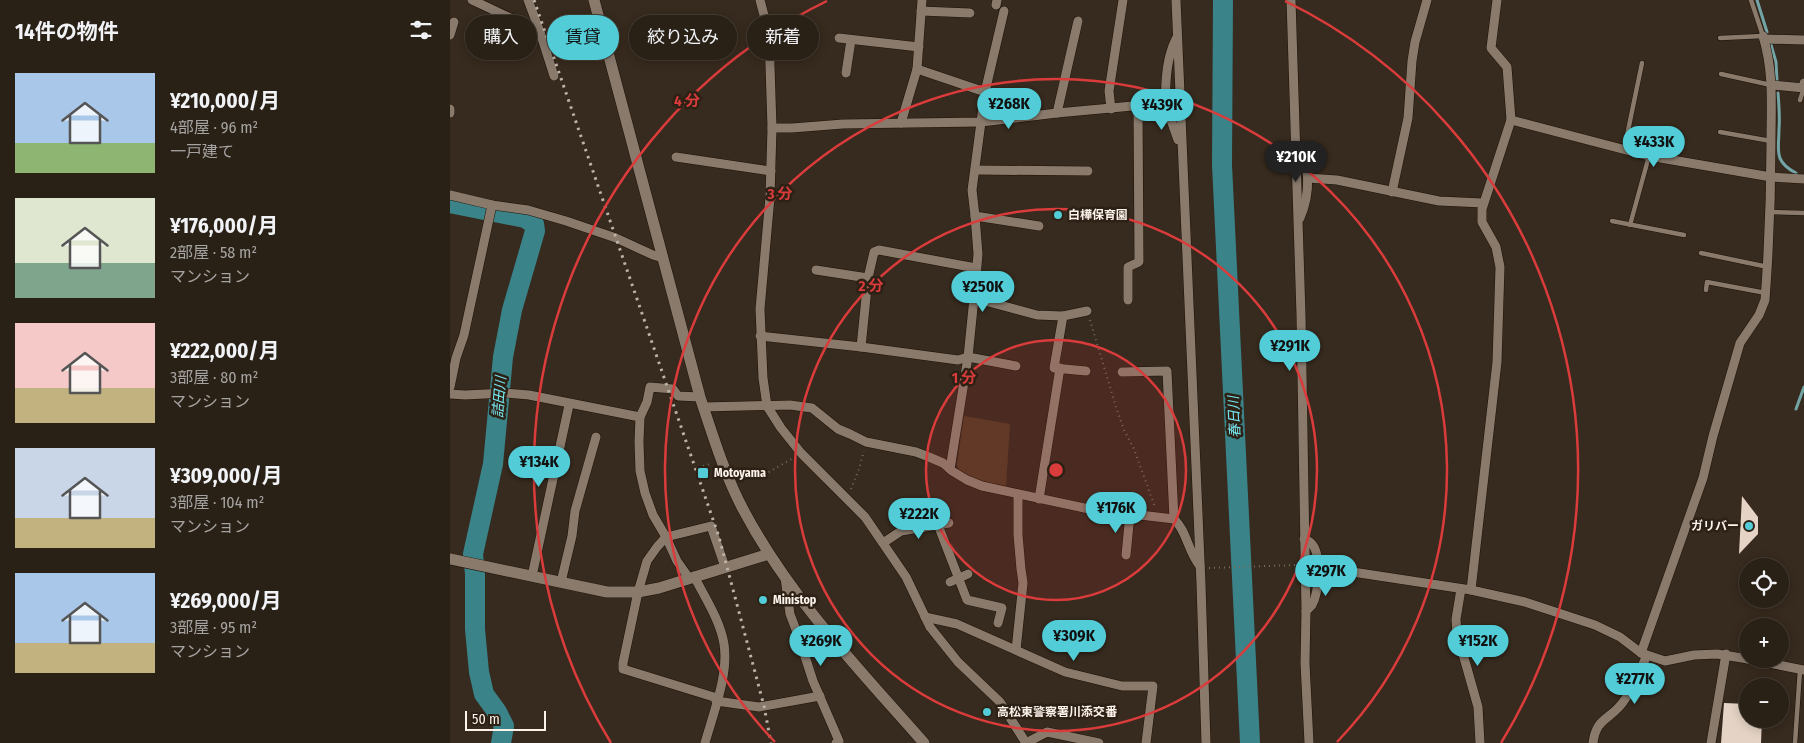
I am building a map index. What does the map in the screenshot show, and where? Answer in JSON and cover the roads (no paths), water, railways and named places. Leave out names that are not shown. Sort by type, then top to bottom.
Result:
[{"type":"street","points":[[472,0],[540,32]]},
{"type":"street","points":[[528,0],[554,76]]},
{"type":"street","points":[[594,0],[701,402],[728,475],[744,510],[785,578],[814,617],[924,743]]},
{"type":"street","points":[[760,0],[769,34],[772,128],[771,172],[760,309],[763,378],[767,406],[780,428],[801,453],[865,516],[906,577],[930,628],[958,662],[1000,702],[1026,743],[1047,732],[1099,743]]},
{"type":"street","points":[[901,123],[917,69],[922,0]]},
{"type":"street","points":[[1111,109],[1109,91],[1123,0]]},
{"type":"street","points":[[1176,0],[1204,567],[1206,743]]},
{"type":"street","points":[[1291,0],[1298,222],[1306,611],[1305,662],[1309,743]]},
{"type":"street","points":[[1392,192],[1408,118],[1415,42],[1427,0]]},
{"type":"street","points":[[1471,590],[1498,343],[1500,267],[1496,246],[1482,222],[1483,203],[1511,120],[1507,67],[1491,48],[1497,0]]},
{"type":"street","points":[[921,11],[970,13]]},
{"type":"street","points":[[950,469],[968,357],[978,254],[972,190],[980,122],[1004,11]]},
{"type":"street","points":[[1056,113],[1078,20]]},
{"type":"street","points":[[450,35],[454,22]]},
{"type":"street","points":[[1177,37],[1170,50],[1167,62],[1165,103],[1182,151]]},
{"type":"street","points":[[1593,743],[1594,734],[1599,724],[1620,706],[1644,654],[1703,478],[1740,343],[1759,315],[1765,300],[1770,212],[1772,85],[1769,56],[1763,37],[1804,40]]},
{"type":"street","points":[[839,38],[918,47]]},
{"type":"street","points":[[846,73],[850,40]]},
{"type":"street","points":[[917,69],[985,92]]},
{"type":"street","points":[[1772,85],[1804,88],[1804,83]]},
{"type":"street","points":[[772,128],[843,124],[980,122],[1165,103]]},
{"type":"street","points":[[1128,300],[1128,267],[1139,262],[1138,106]]},
{"type":"street","points":[[450,109],[450,114]]},
{"type":"street","points":[[1511,120],[1650,156],[1771,177],[1804,179]]},
{"type":"street","points":[[1295,142],[1301,150],[1308,178],[1303,211],[1298,222]]},
{"type":"street","points":[[676,157],[771,172]]},
{"type":"street","points":[[975,170],[1088,170]]},
{"type":"street","points":[[1308,178],[1337,180],[1439,201],[1483,203]]},
{"type":"street","points":[[450,195],[492,206],[528,210],[566,221],[616,238],[663,258]]},
{"type":"street","points":[[450,387],[456,358],[464,335],[492,206]]},
{"type":"street","points":[[975,216],[1038,226]]},
{"type":"street","points":[[862,347],[868,278],[874,252],[879,250],[976,268]]},
{"type":"street","points":[[816,270],[868,278]]},
{"type":"street","points":[[974,298],[1038,315],[1062,316],[1088,311]]},
{"type":"street","points":[[1062,316],[1054,368],[1086,371]]},
{"type":"street","points":[[760,336],[958,360],[968,357],[1016,366]]},
{"type":"street","points":[[1039,499],[1060,368]]},
{"type":"street","points":[[1122,372],[1167,371],[1174,519]]},
{"type":"street","points":[[705,743],[722,680],[724,644],[718,624],[692,577],[677,561],[653,514],[645,493],[640,472],[640,417],[647,402],[650,387],[673,389],[678,396],[701,402],[767,406],[790,405],[812,408],[838,429],[866,442],[916,452],[943,463],[967,480],[982,486],[1089,509],[1174,519],[1180,525],[1195,560],[1204,567]]},
{"type":"street","points":[[450,394],[506,393],[529,395],[640,417]]},
{"type":"street","points":[[532,576],[570,404]]},
{"type":"street","points":[[561,582],[572,536],[575,510],[596,437]]},
{"type":"street","points":[[1016,650],[1023,583],[1020,569],[1018,535],[1018,495]]},
{"type":"street","points":[[1126,555],[1130,514]]},
{"type":"street","points":[[883,543],[901,531],[949,523]]},
{"type":"street","points":[[938,525],[968,600],[1002,608],[998,624]]},
{"type":"street","points":[[725,567],[711,526],[666,537],[656,547],[647,561],[624,653],[623,669],[717,699],[759,707],[820,696]]},
{"type":"street","points":[[1304,539],[1312,543],[1319,569],[1312,605],[1306,611]]},
{"type":"street","points":[[450,558],[606,592],[638,592],[659,588],[769,554]]},
{"type":"street","points":[[1319,569],[1346,571],[1471,590],[1525,602],[1595,624],[1620,637],[1644,654],[1665,661],[1694,655],[1726,654],[1739,657]]},
{"type":"street","points":[[950,582],[968,574]]},
{"type":"street","points":[[785,578],[790,614],[820,696],[839,740],[836,743]]},
{"type":"street","points":[[1461,589],[1456,619],[1456,632],[1478,707],[1480,743]]},
{"type":"street","points":[[925,617],[958,624],[1065,672],[1122,686],[1153,686],[1146,743]]},
{"type":"street","points":[[1711,743],[1726,654]]},
{"type":"street","points":[[1789,667],[1802,669]]},
{"type":"lane","points":[[1720,38],[1763,37],[1751,0]]},
{"type":"lane","points":[[1624,150],[1642,63]]},
{"type":"lane","points":[[1721,74],[1772,85]]},
{"type":"lane","points":[[1800,100],[1804,88]]},
{"type":"lane","points":[[1720,132],[1771,141]]},
{"type":"lane","points":[[1630,225],[1650,156]]},
{"type":"lane","points":[[1770,212],[1804,213]]},
{"type":"lane","points":[[1612,221],[1684,235]]},
{"type":"lane","points":[[1701,252],[1768,267]]},
{"type":"lane","points":[[1706,290],[1707,282],[1766,293]]},
{"type":"lane","points":[[1795,743],[1802,669]]},
{"type":"waterway","name":"春日川","points":[[1223,0],[1222,165],[1250,743]]},
{"type":"waterway","points":[[1757,0],[1767,32]]},
{"type":"waterway","points":[[1771,45],[1776,62],[1777,81]]},
{"type":"waterway","points":[[1778,93],[1779,154],[1784,164],[1796,173]]},
{"type":"waterway","name":"詰田川","points":[[450,203],[525,218],[534,224],[535,231],[512,310],[503,357],[493,464],[473,554],[475,629],[479,672],[484,694],[504,726],[501,743]]},
{"type":"waterway","points":[[1796,409],[1804,387]]},
{"type":"railway","points":[[534,0],[719,537],[764,706],[771,743]]},
{"type":"place","name":"白樺保育園","points":[[1058,215]]},
{"type":"place","name":"Motoyama","points":[[703,473]]},
{"type":"place","name":"ガリバー","points":[[1749,526]]},
{"type":"place","name":"Ministop","points":[[763,600]]},
{"type":"place","name":"高松東警察署川添交番","points":[[987,712]]}]
